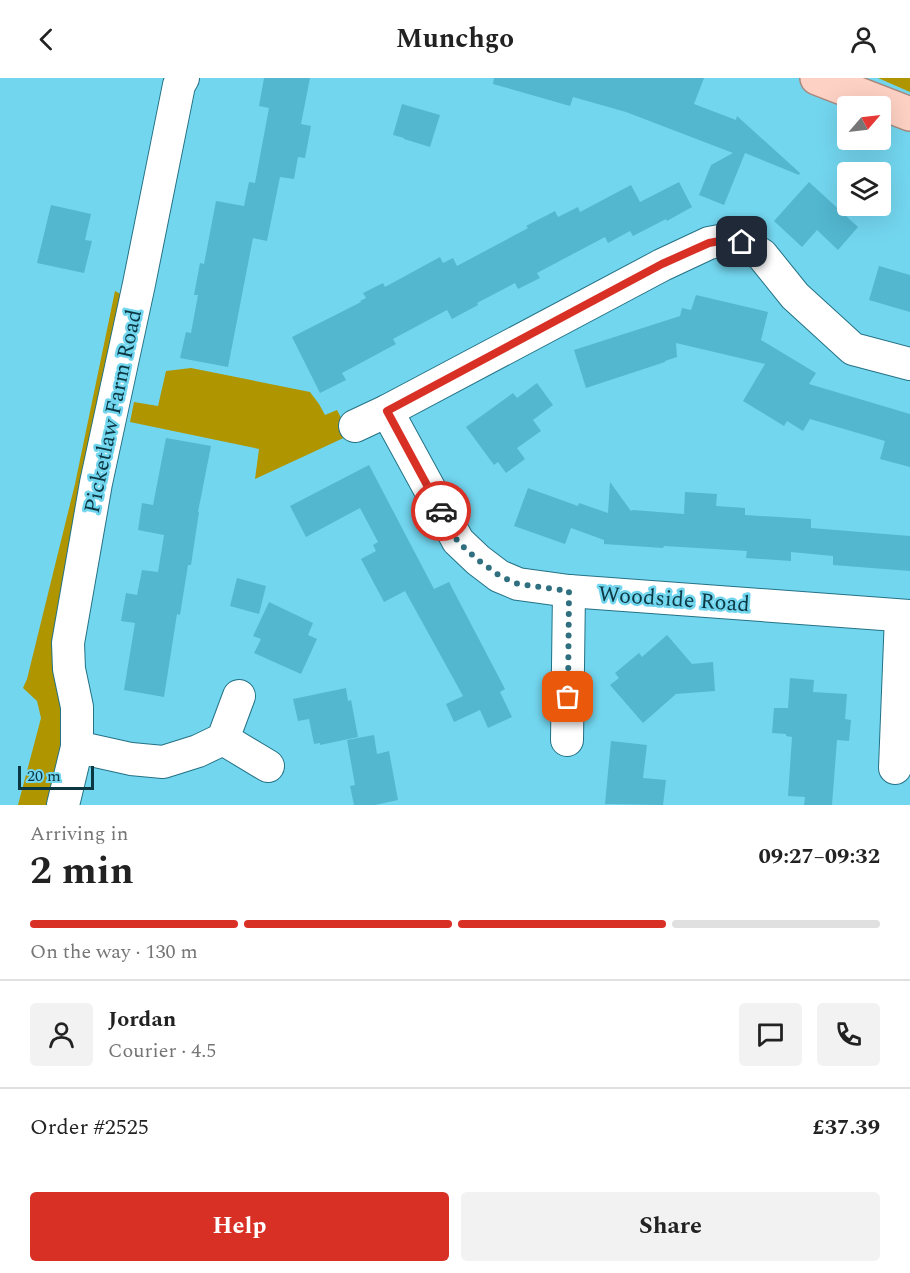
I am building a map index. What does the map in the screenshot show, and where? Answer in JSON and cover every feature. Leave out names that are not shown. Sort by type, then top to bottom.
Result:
[{"type":"main road","points":[[817,78],[910,114]]},
{"type":"street","name":"Picketlaw Farm Road","points":[[63,805],[77,747],[77,706],[69,669],[68,643],[96,483],[179,85],[183,78]]},
{"type":"street","points":[[355,426],[662,264],[709,243],[725,240],[742,242],[762,255],[795,296],[853,349],[910,364]]},
{"type":"street","name":"Woodside Road","points":[[387,411],[458,542],[500,576],[518,584],[569,591],[905,616]]},
{"type":"street","points":[[567,740],[569,591]]},
{"type":"street","points":[[895,768],[905,616]]},
{"type":"street","points":[[77,747],[131,759],[163,762],[198,751],[223,739],[239,696]]},
{"type":"street","points":[[223,739],[268,766]]},
{"type":"shaded area","points":[[878,78],[910,78],[910,92]]},
{"type":"shaded area","points":[[115,291],[122,295],[63,752],[49,805],[18,805],[41,718],[37,701],[23,688],[75,484]]},
{"type":"shaded area","points":[[191,368],[310,392],[325,415],[337,410],[350,435],[255,479],[259,449],[130,422],[134,402],[158,406],[166,371]]},
{"type":"building","points":[[264,78],[310,78],[301,124],[311,126],[305,158],[298,157],[294,179],[280,177],[267,241],[253,238],[228,367],[180,358],[186,332],[191,333],[198,295],[194,295],[200,263],[204,264],[216,201],[244,206],[249,182],[255,183],[269,108],[259,106]]},
{"type":"building","points":[[494,78],[704,78],[694,104],[736,120],[737,116],[800,173],[799,175],[745,153],[724,205],[699,195],[711,165],[733,153],[626,112],[573,97],[570,106],[493,84]]},
{"type":"building","points":[[402,104],[440,115],[430,147],[393,135]]},
{"type":"building","points":[[679,182],[692,207],[633,236],[630,231],[608,243],[605,237],[537,273],[540,278],[518,289],[515,283],[452,319],[447,310],[393,339],[396,344],[342,373],[346,380],[320,393],[292,337],[361,302],[366,298],[363,293],[383,283],[385,287],[440,257],[443,263],[453,258],[457,266],[555,211],[558,217],[578,207],[580,212],[631,185],[640,202]]},
{"type":"building","points":[[809,182],[837,208],[837,216],[846,216],[858,227],[838,250],[817,230],[802,247],[774,221]]},
{"type":"building","points":[[51,205],[91,214],[85,240],[92,241],[84,273],[37,263]]},
{"type":"building","points":[[879,266],[910,275],[910,312],[869,300]]},
{"type":"building","points":[[696,295],[768,312],[761,340],[816,373],[809,384],[910,414],[910,467],[880,459],[885,441],[810,419],[803,431],[787,421],[784,426],[743,401],[765,364],[676,343],[677,357],[586,388],[574,350],[680,316],[682,308],[691,310]]},
{"type":"building","points":[[537,383],[553,405],[533,420],[541,431],[517,448],[525,459],[506,473],[498,462],[494,465],[466,427],[513,393],[517,398]]},
{"type":"building","points":[[166,438],[211,446],[198,512],[191,565],[188,565],[180,615],[177,614],[164,697],[124,690],[135,623],[121,621],[126,593],[137,595],[142,570],[158,572],[164,535],[138,530],[142,503],[153,505]]},
{"type":"building","points":[[369,465],[434,589],[449,582],[505,689],[500,692],[512,717],[488,728],[480,710],[454,722],[446,704],[463,696],[405,591],[384,602],[361,559],[376,551],[373,545],[378,542],[360,508],[306,537],[290,506]]},
{"type":"building","points":[[610,482],[631,511],[684,514],[685,492],[717,494],[716,506],[745,508],[745,515],[811,519],[811,528],[910,536],[910,571],[833,565],[833,556],[791,552],[791,561],[746,558],[747,551],[604,544],[604,540],[571,528],[565,544],[514,526],[528,488],[578,506],[579,503],[608,513]]},
{"type":"building","points":[[237,578],[266,586],[259,614],[230,606]]},
{"type":"building","points":[[269,602],[313,623],[308,635],[317,639],[301,674],[254,653],[261,639],[253,636]]},
{"type":"building","points":[[667,635],[692,664],[713,662],[715,691],[676,694],[643,723],[610,685],[619,678],[615,673],[639,653],[642,657]]},
{"type":"building","points":[[790,678],[814,680],[813,692],[847,694],[845,719],[851,720],[849,741],[837,740],[832,805],[804,805],[805,797],[788,796],[792,737],[772,733],[774,708],[788,708]]},
{"type":"building","points":[[346,688],[348,701],[351,700],[358,737],[320,745],[320,743],[314,744],[309,719],[298,721],[293,699]]},
{"type":"building","points":[[374,735],[377,754],[389,751],[398,800],[375,805],[354,805],[350,786],[355,785],[347,740]]},
{"type":"building","points":[[611,741],[647,745],[643,778],[666,780],[663,805],[605,804]]},
{"type":"way so far","points":[[441,511],[458,542],[500,576],[518,584],[569,591],[568,697]]},
{"type":"route","points":[[441,511],[387,411],[662,264],[709,243],[725,240],[742,242]]}]
